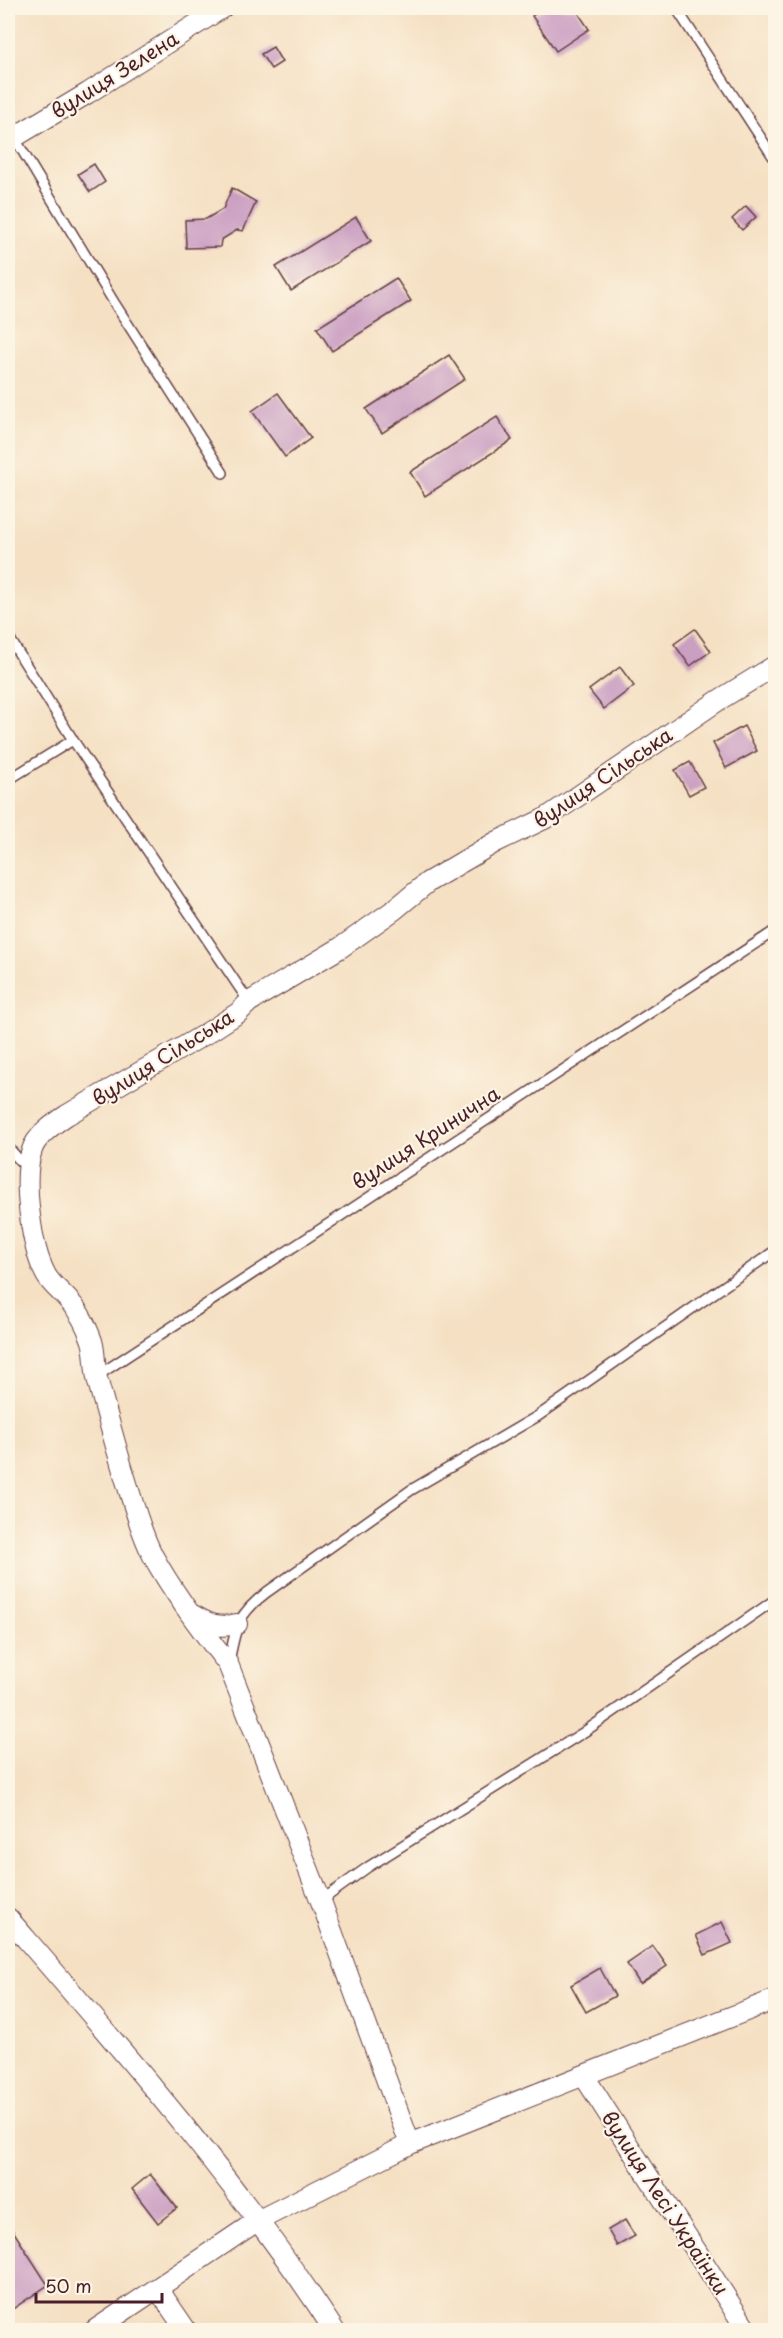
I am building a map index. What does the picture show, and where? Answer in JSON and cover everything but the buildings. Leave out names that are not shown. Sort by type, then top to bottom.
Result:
[{"type":"street","name":"вулиця Зелена","points":[[11,139],[222,8]]},
{"type":"street","name":"вулиця Сільська","points":[[411,2144],[322,1904],[228,1664],[190,1614],[152,1554],[140,1523],[97,1376],[92,1343],[83,1319],[71,1302],[51,1283],[38,1255],[31,1217],[28,1170],[32,1148],[58,1121],[114,1089],[156,1061],[207,1033],[238,1013],[249,1002],[340,948],[394,910],[428,882],[496,842],[546,818],[700,713],[776,665]]},
{"type":"street","points":[[190,1614],[223,1628],[237,1624]]},
{"type":"street","points":[[8,1918],[228,2181],[294,2268],[334,2331]]},
{"type":"street","points":[[95,2331],[257,2220],[411,2144],[776,1999]]},
{"type":"street","name":"вулиця Лесі Українки","points":[[584,2076],[747,2331]]},
{"type":"street","points":[[158,2289],[186,2331]]},
{"type":"lane","points":[[676,8],[776,160]]},
{"type":"lane","points":[[11,139],[223,473]]},
{"type":"lane","points":[[8,636],[73,740],[249,1002]]},
{"type":"lane","points":[[8,780],[73,740]]},
{"type":"lane","name":"вулиця Кринична","points":[[97,1376],[776,930]]},
{"type":"lane","points":[[8,1147],[28,1170]]},
{"type":"lane","points":[[228,1664],[237,1624],[249,1605],[411,1490],[538,1416],[776,1250]]},
{"type":"lane","points":[[322,1904],[329,1895],[368,1867],[584,1732],[776,1599]]}]
